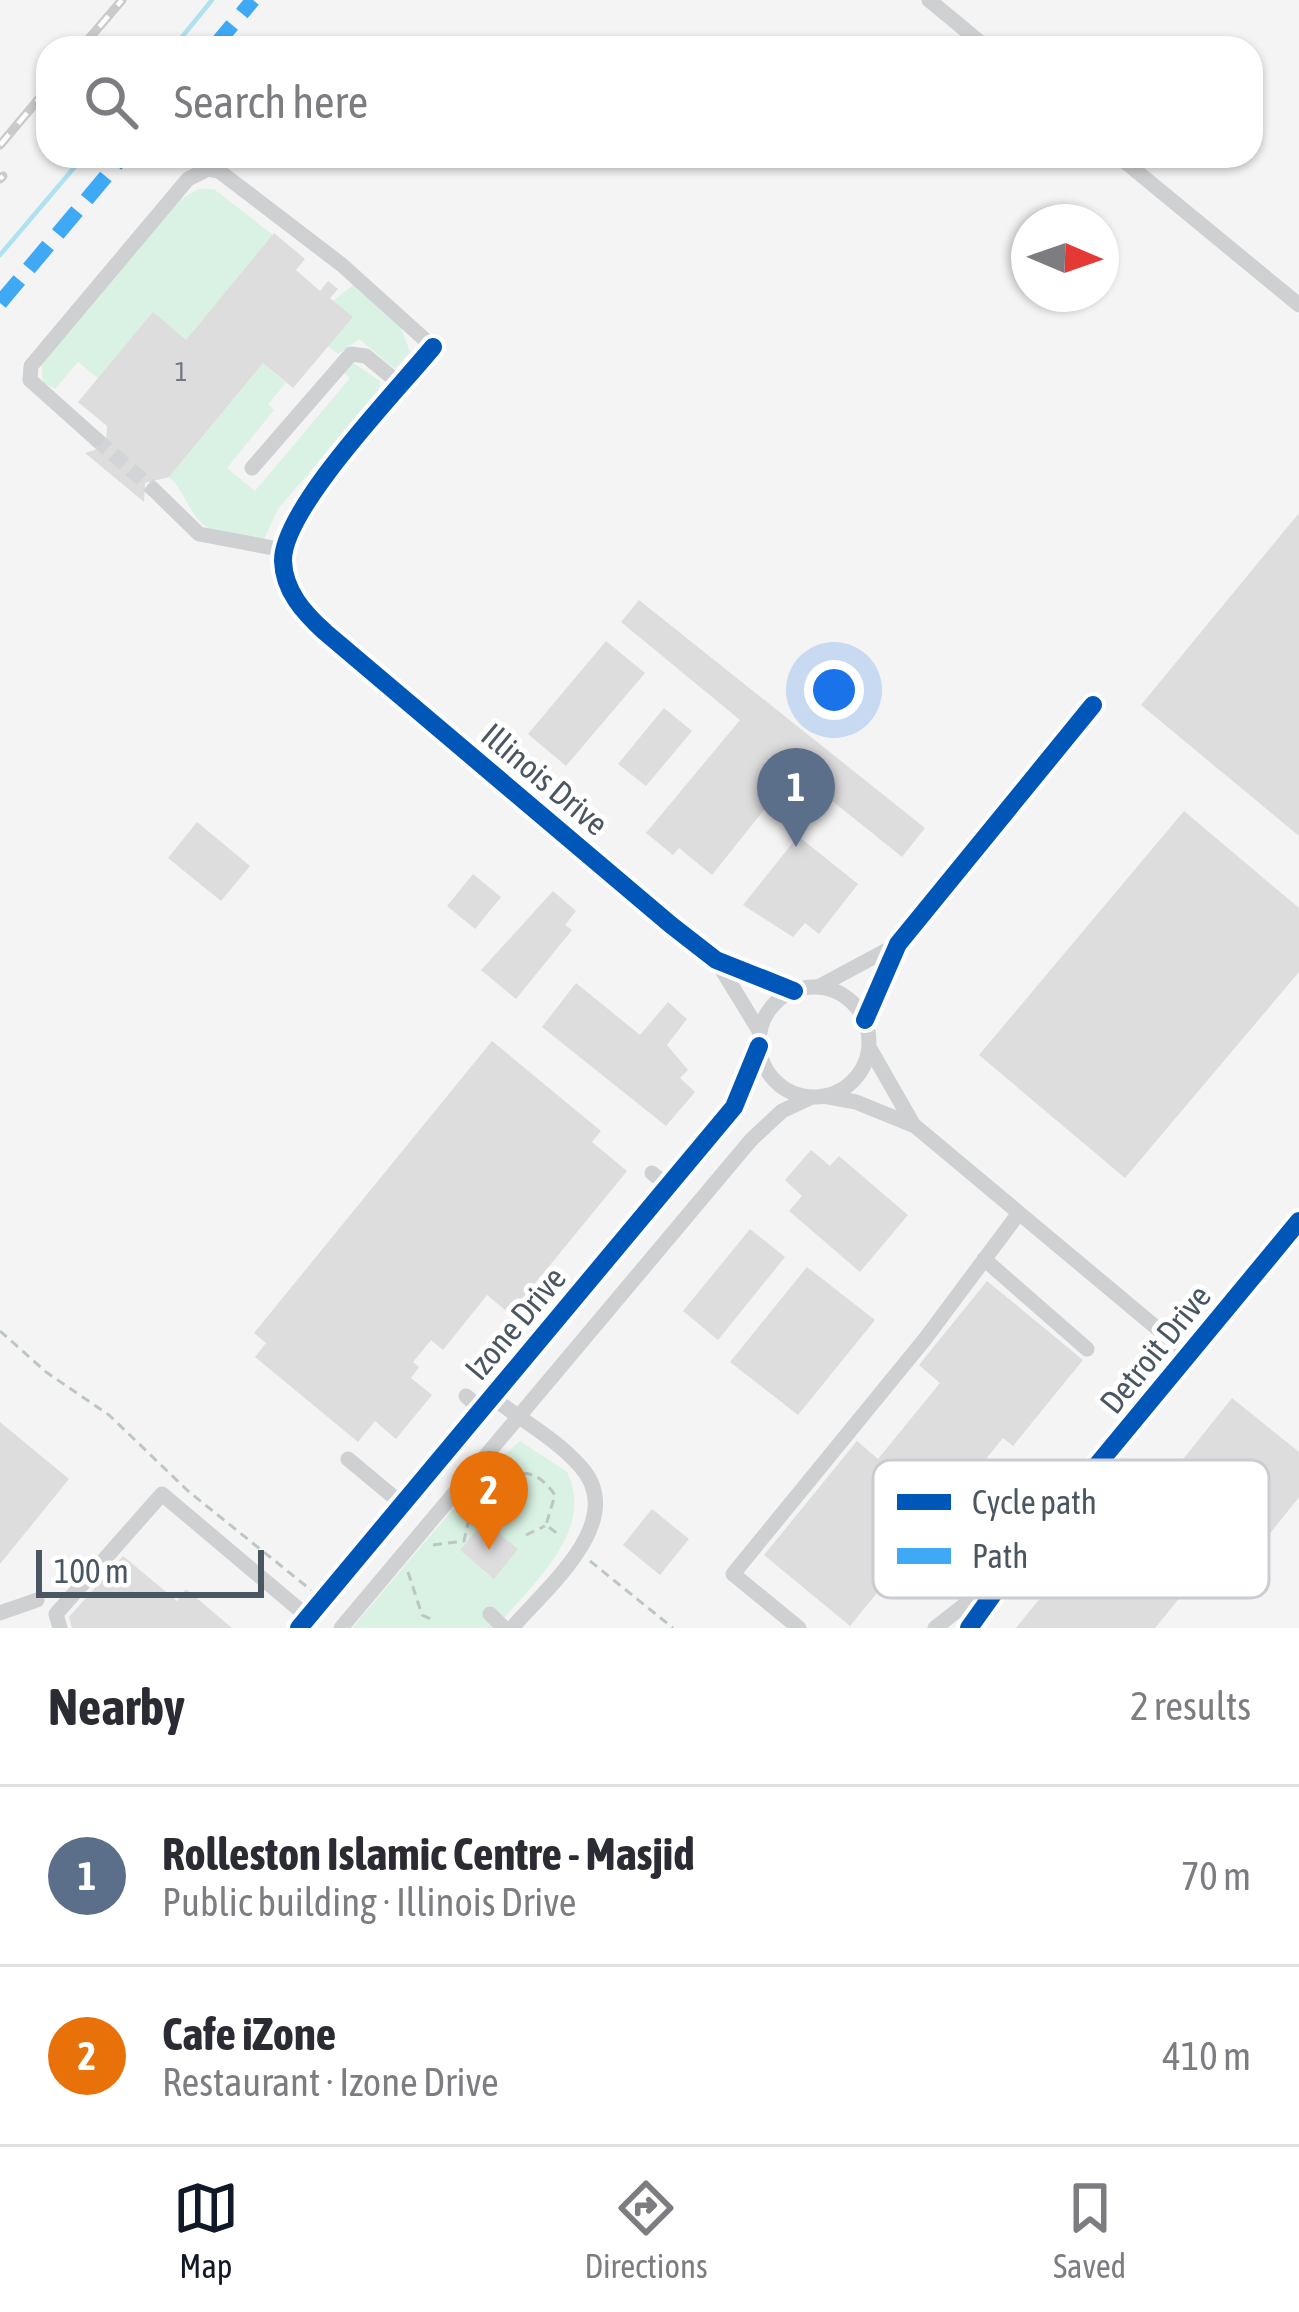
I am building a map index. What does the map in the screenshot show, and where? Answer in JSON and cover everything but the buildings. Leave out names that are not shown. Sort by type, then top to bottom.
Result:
[{"type":"street","points":[[929,0],[972,36]]},
{"type":"street","points":[[1133,168],[1299,305]]},
{"type":"street","points":[[96,440],[38,390],[30,380],[32,367],[188,179],[208,169],[219,171],[342,266],[434,347],[298,512],[284,550],[200,534],[154,490]]},
{"type":"street","points":[[252,468],[350,354],[366,356],[401,386]]},
{"type":"street","name":"Illinois Drive","points":[[284,550],[286,578],[301,609],[323,631],[716,960],[794,991]]},
{"type":"street","points":[[865,1020],[916,909],[1093,705]]},
{"type":"street","points":[[898,944],[818,987],[794,991],[766,1015],[760,1039],[771,1076],[782,1087],[862,1105],[915,1126],[1190,1355]]},
{"type":"street","name":"Illinois Drive","points":[[716,960],[760,1039]]},
{"type":"street","points":[[818,987],[846,997],[865,1020],[869,1047],[915,1126]]},
{"type":"street","name":"Izone Drive","points":[[303,1623],[734,1107],[760,1039]]},
{"type":"street","points":[[817,1097],[854,1079],[869,1047]]},
{"type":"street","name":"Izone Drive","points":[[341,1628],[751,1140],[782,1111],[817,1097]]},
{"type":"street","points":[[652,1173],[668,1186]]},
{"type":"street","points":[[799,1628],[733,1574],[1019,1213]]},
{"type":"street","name":"Detroit Drive","points":[[1102,1460],[1299,1221]]},
{"type":"street","points":[[984,1259],[1087,1349]]},
{"type":"street","points":[[515,1336],[531,1351]]},
{"type":"street","points":[[466,1396],[518,1418],[584,1470],[600,1511],[589,1545],[508,1628],[490,1614]]},
{"type":"street","points":[[348,1459],[402,1504]]},
{"type":"street","points":[[60,1628],[56,1614],[162,1494],[303,1623]]},
{"type":"street","name":"Detroit Drive","points":[[934,1628],[973,1598]]},
{"type":"street","name":"Detroit Drive","points":[[969,1628],[990,1598]]},
{"type":"street","points":[[0,1613],[37,1600]]},
{"type":"path","points":[[0,1331],[46,1372],[109,1415],[188,1491],[317,1595]]},
{"type":"path","points":[[490,1471],[500,1480]]},
{"type":"path","points":[[468,1516],[490,1509],[500,1480],[519,1472],[544,1481],[556,1501],[546,1525],[526,1534]]},
{"type":"path","points":[[544,1481],[553,1475]]},
{"type":"path","points":[[428,1545],[449,1547],[464,1541],[468,1516],[461,1505]]},
{"type":"path","points":[[546,1525],[558,1534]]},
{"type":"path","points":[[589,1545],[673,1628]]},
{"type":"path","points":[[407,1570],[422,1615],[430,1619]]},
{"type":"green space","points":[[198,189],[214,189],[273,235],[186,340],[153,313],[98,378],[78,362],[55,389],[43,383],[41,360],[171,206]]},
{"type":"green space","points":[[354,284],[401,328],[410,352],[395,369],[359,339],[338,354],[322,342],[333,301]]},
{"type":"green space","points":[[352,362],[380,381],[380,389],[278,509],[263,541],[227,535],[203,524],[169,477],[263,363],[286,383],[268,404],[274,410],[227,468],[255,491],[350,378],[341,370]]},
{"type":"green space","points":[[520,1441],[567,1472],[574,1494],[573,1515],[556,1556],[496,1628],[352,1628],[481,1476]]},
{"type":"waterway","points":[[183,36],[212,0]]},
{"type":"waterway","points":[[0,255],[74,168]]},
{"type":"tunnel","points":[[96,439],[154,490]]},
{"type":"railway","points":[[91,36],[122,0]]},
{"type":"railway","points":[[0,145],[36,102]]},
{"type":"railway","points":[[0,179],[3,176]]},
{"type":"marked path","points":[[223,36],[253,0]]},
{"type":"marked path","points":[[0,303],[113,168]]},
{"type":"cycle path","points":[[433,347],[344,451],[301,512],[283,561],[291,592],[325,632],[671,925],[716,960],[794,991]]},
{"type":"cycle path","points":[[865,1020],[898,944],[1093,705]]},
{"type":"cycle path","points":[[299,1628],[734,1107],[759,1046]]},
{"type":"cycle path","points":[[1101,1460],[1299,1221]]},
{"type":"cycle path","points":[[969,1628],[990,1598]]},
{"type":"place","name":"Rolleston Islamic Centre - Masjid","points":[[796,847]]},
{"type":"place","name":"Cafe iZone","points":[[489,1550]]}]
